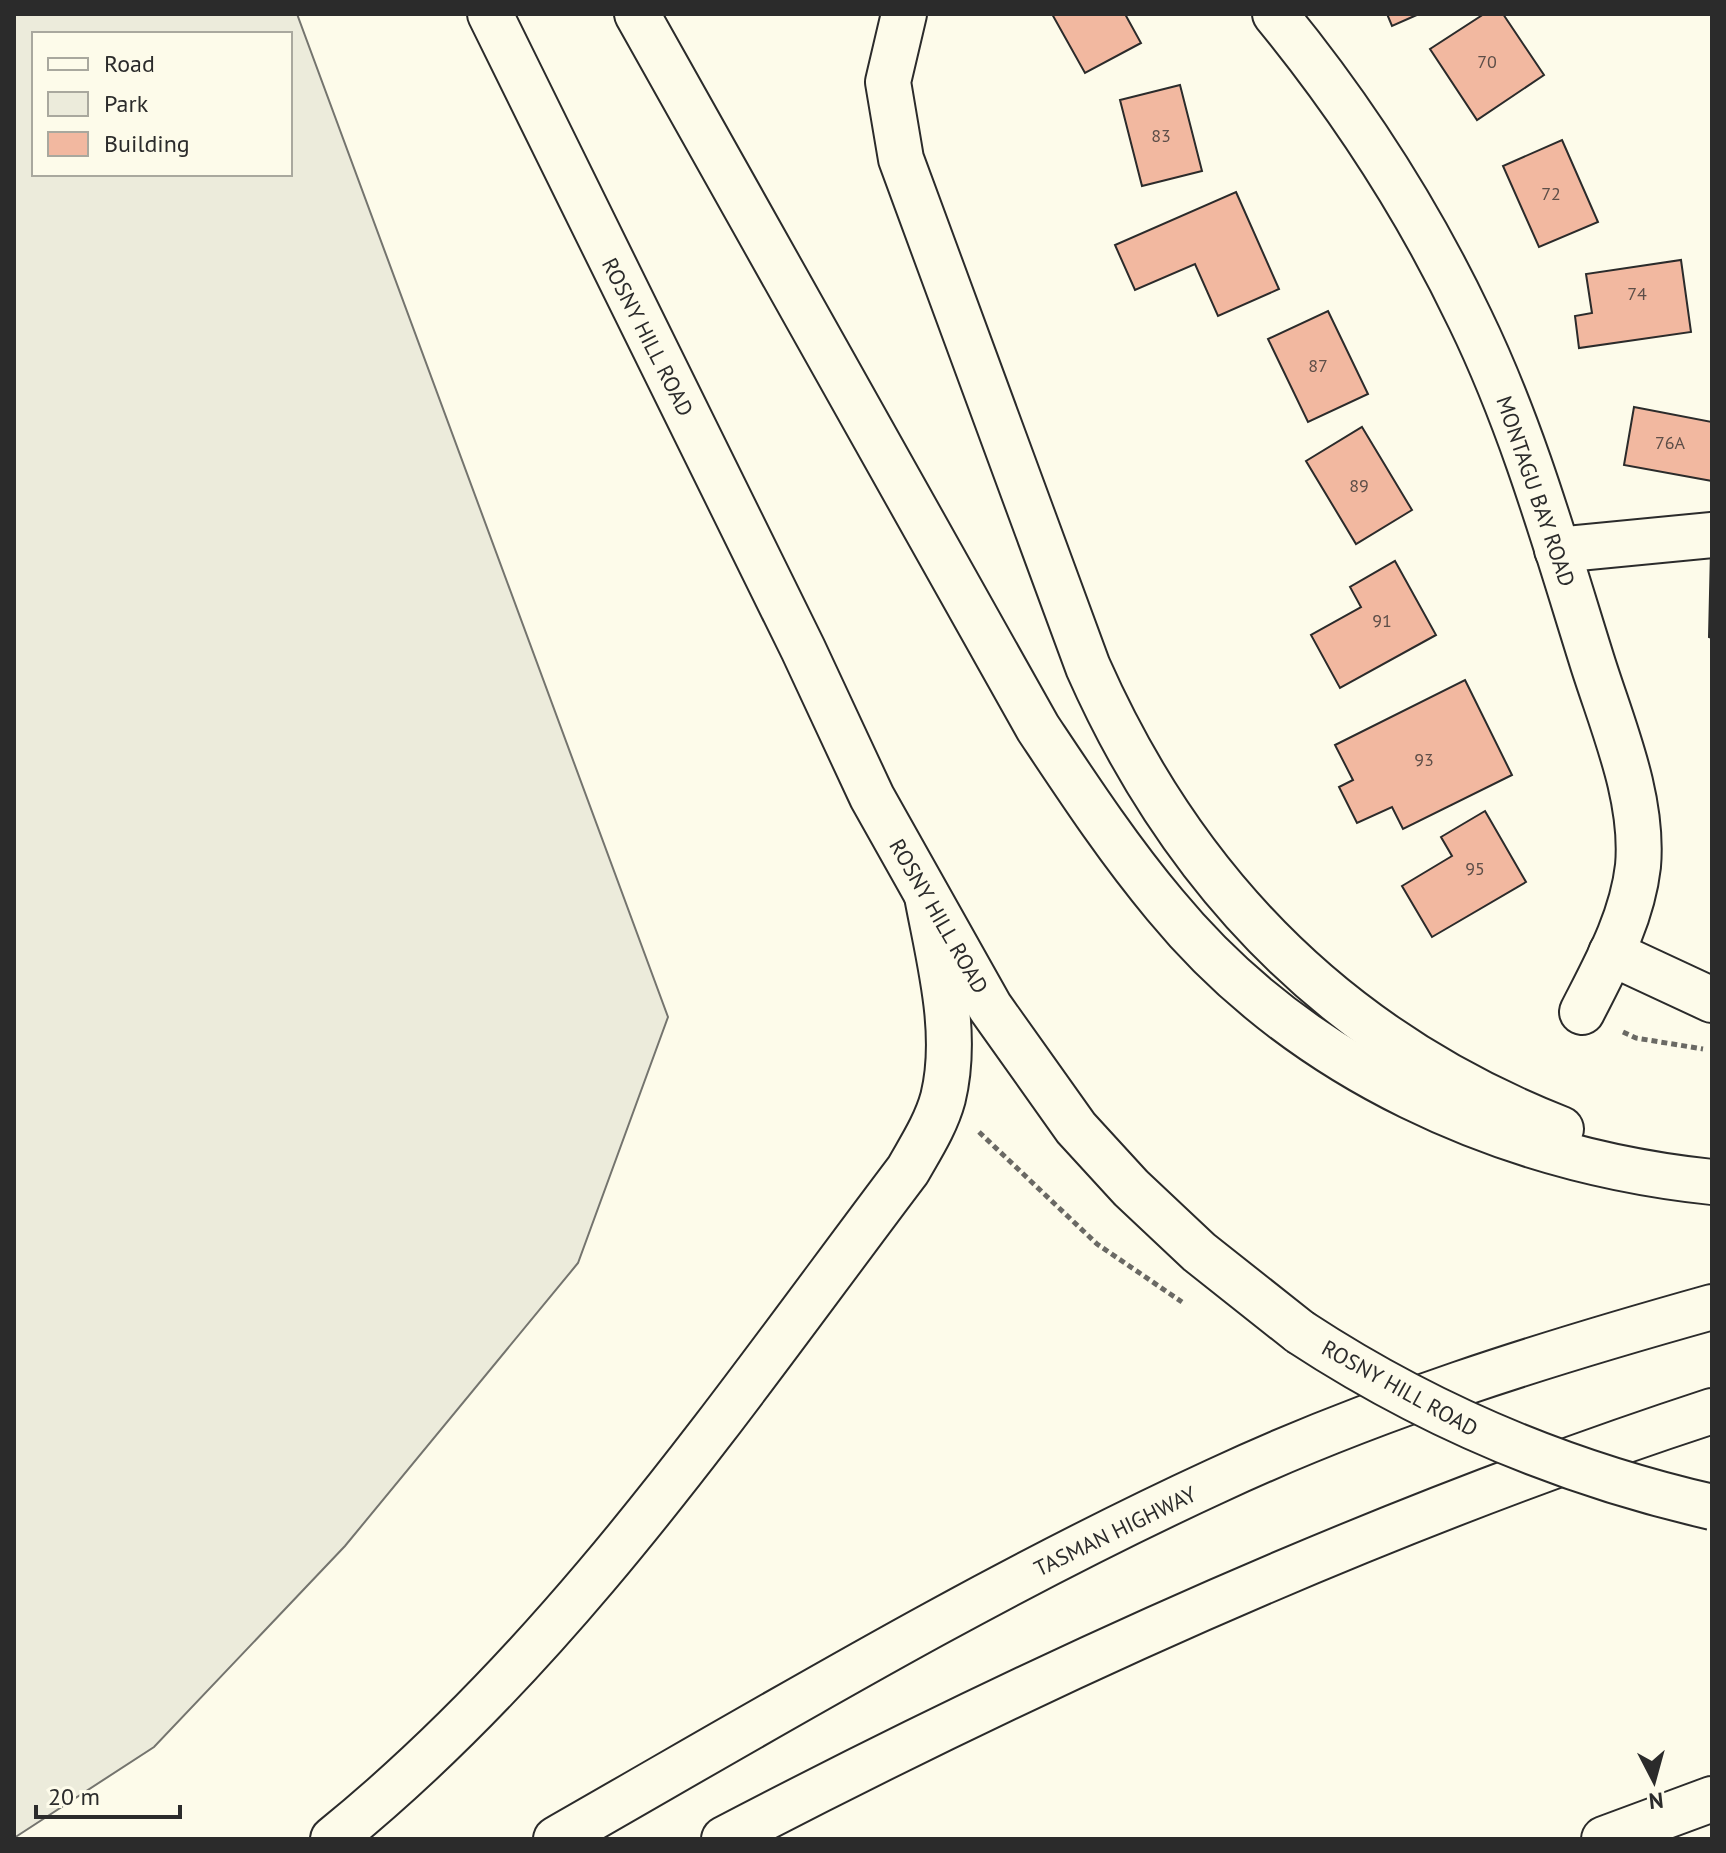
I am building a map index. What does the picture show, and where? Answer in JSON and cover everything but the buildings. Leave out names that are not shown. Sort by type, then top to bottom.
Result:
[{"type":"main road","name":"ROSNY HILL ROAD","points":[[490,14],[803,649],[872,797],[990,1007],[1076,1128],[1131,1188],[1199,1252],[1300,1332],[1412,1399],[1498,1441],[1579,1472],[1712,1507]]},
{"type":"main road","points":[[637,14],[1038,728],[1100,821],[1166,906],[1230,974],[1288,1022],[1361,1071],[1429,1106],[1498,1136],[1577,1160],[1712,1182]]},
{"type":"main road","points":[[904,14],[888,82],[901,159],[1088,667],[1109,714],[1147,781],[1186,840],[1242,910],[1295,966],[1394,1045],[1520,1113],[1578,1136],[1712,1168]]},
{"type":"main road","name":"MONTAGU BAY ROAD","points":[[1275,14],[1373,145],[1431,243],[1471,320],[1500,388],[1557,550],[1615,734],[1636,814],[1638,864],[1627,918],[1582,1012]]},
{"type":"main road","points":[[1557,550],[1712,535]]},
{"type":"main road","points":[[333,1839],[386,1796],[500,1687],[640,1525],[908,1170],[936,1117],[947,1069],[946,1003],[927,896]]},
{"type":"main road","points":[[1611,953],[1712,1000]]},
{"type":"main road","name":"TASMAN HIGHWAY","points":[[556,1839],[994,1591],[1218,1479],[1338,1430],[1505,1369],[1712,1307]]},
{"type":"main road","points":[[724,1839],[953,1721],[1362,1540],[1621,1441],[1712,1411]]},
{"type":"main road","points":[[1604,1839],[1712,1799]]},
{"type":"path","points":[[1582,1012],[1636,1038],[1712,1049]]},
{"type":"green space","points":[[14,14],[297,14],[668,1017],[578,1263],[345,1546],[154,1747],[14,1838]]}]
